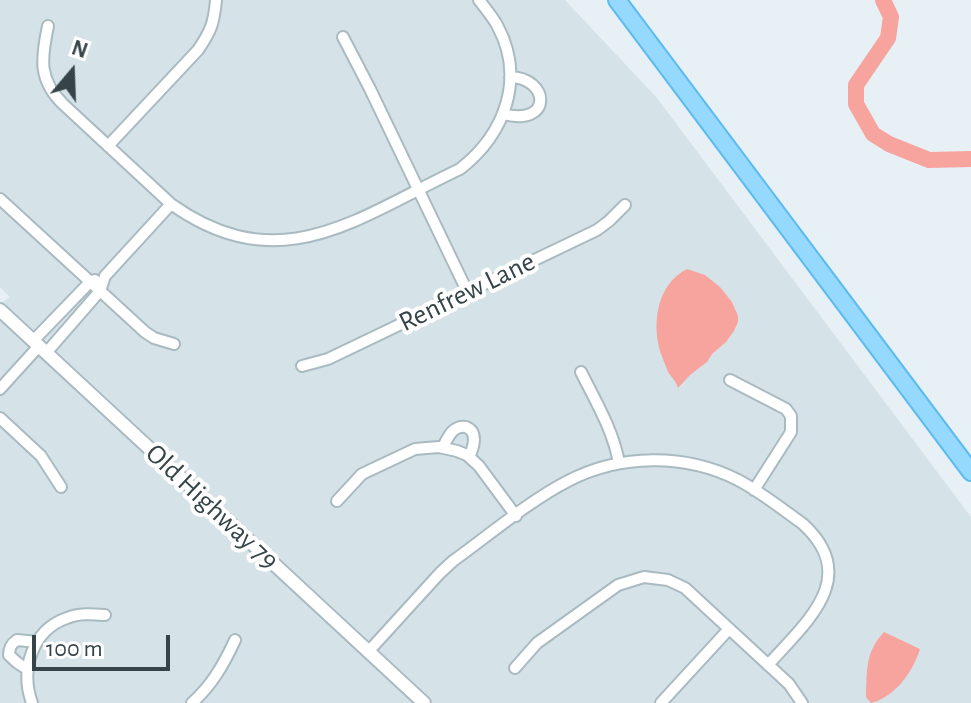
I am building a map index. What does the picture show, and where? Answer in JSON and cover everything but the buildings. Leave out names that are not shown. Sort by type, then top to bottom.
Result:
[{"type":"main road","points":[[617,0],[971,472]]},
{"type":"street","points":[[108,146],[198,50],[214,21],[216,0]]},
{"type":"street","points":[[48,26],[42,51],[44,77],[55,96],[108,146],[189,217],[212,228],[250,238],[280,241],[302,239],[343,227],[460,169],[488,143],[508,97],[509,58],[497,26],[479,0]]},
{"type":"street","points":[[343,37],[467,291]]},
{"type":"street","points":[[503,114],[529,116],[540,103],[540,94],[534,86],[525,80],[510,77]]},
{"type":"street","points":[[0,199],[145,332],[174,344]]},
{"type":"street","points":[[0,389],[39,347],[100,291],[105,276],[171,204]]},
{"type":"street","name":"Renfrew Lane","points":[[302,366],[328,359],[597,230],[625,205]]},
{"type":"street","points":[[39,347],[90,282],[105,276]]},
{"type":"street","name":"Old Highway 79","points":[[0,310],[424,703]]},
{"type":"street","points":[[581,372],[612,435],[619,463]]},
{"type":"street","points":[[730,380],[786,409],[791,416],[791,432],[754,490]]},
{"type":"street","points":[[0,418],[41,456],[61,487]]},
{"type":"street","points":[[443,447],[450,433],[467,427],[473,434],[473,449],[469,457]]},
{"type":"street","points":[[337,501],[362,474],[415,449],[443,447],[469,457],[479,466],[516,516]]},
{"type":"street","points":[[368,652],[440,573],[564,483],[594,469],[619,463],[667,461],[696,465],[723,474],[754,490],[812,532],[823,549],[828,583],[821,603],[768,665]]},
{"type":"street","points":[[515,668],[544,638],[608,591],[634,579],[656,578],[685,588],[789,684],[802,703]]},
{"type":"street","points":[[32,703],[28,669],[31,653],[42,634],[64,618],[105,615]]},
{"type":"street","points":[[661,703],[729,629]]},
{"type":"street","points":[[28,669],[21,667],[9,655],[9,650],[17,640],[37,642]]},
{"type":"street","points":[[192,703],[214,679],[235,640]]},
{"type":"shaded area","points":[[0,0],[565,0],[657,98],[971,517],[971,703],[0,703],[0,304],[10,297],[0,287]]},
{"type":"shaded area","points":[[687,269],[705,275],[720,287],[732,302],[738,322],[726,342],[678,388],[661,354],[657,318],[669,284]]},
{"type":"shaded area","points":[[884,632],[920,649],[902,682],[888,695],[871,703],[866,697],[868,662],[873,647]]},
{"type":"waterway","points":[[883,0],[891,17],[888,38],[856,85],[856,104],[873,134],[889,144],[929,160],[971,159]]}]
